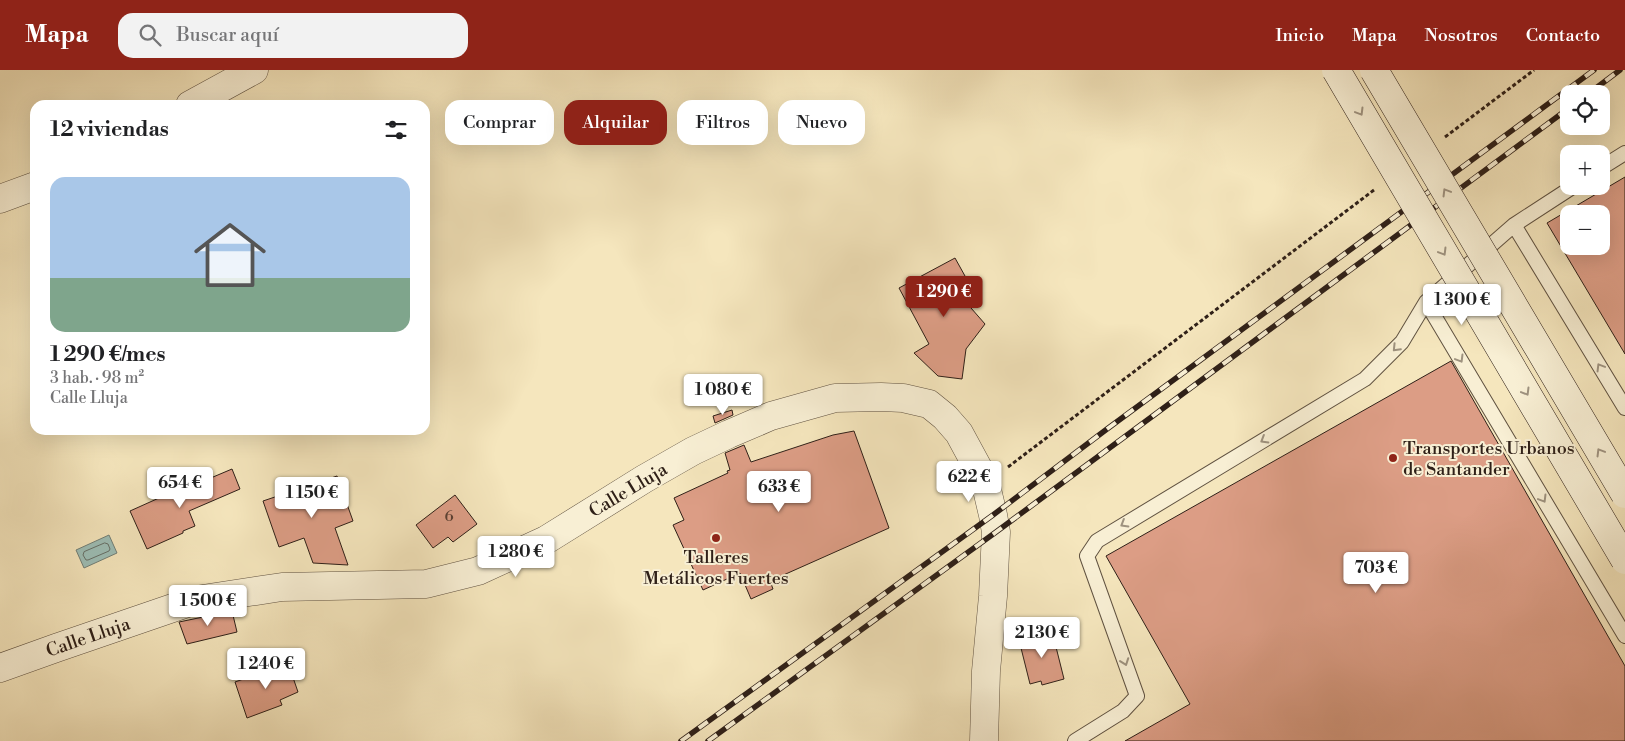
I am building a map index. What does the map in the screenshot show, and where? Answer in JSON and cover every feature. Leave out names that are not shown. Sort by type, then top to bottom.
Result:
[{"type":"street","points":[[199,100],[254,70]]},
{"type":"street","points":[[1336,70],[1625,560]]},
{"type":"street","points":[[1374,70],[1625,494]]},
{"type":"street","points":[[0,200],[30,188]]},
{"type":"street","name":"Calle Lluja","points":[[0,668],[196,600],[282,587],[426,584],[478,571],[546,540],[693,451],[772,416],[835,398],[881,396],[903,398],[929,404],[945,417],[958,433],[985,481],[996,532],[993,596],[986,671],[984,741]]},
{"type":"lane","points":[[1610,162],[1625,153]]},
{"type":"lane","points":[[1075,741],[1123,711],[1137,696],[1087,556],[1097,541],[1365,379],[1402,342],[1426,302],[1514,225],[1560,195]]},
{"type":"lane","points":[[1514,225],[1625,408]]},
{"type":"lane","points":[[1426,302],[1625,636]]},
{"type":"path","points":[[1444,137],[1534,70]]},
{"type":"path","points":[[985,481],[1014,463],[1375,190]]},
{"type":"water","points":[[109,535],[117,553],[84,568],[76,550]]},
{"type":"building","points":[[1625,177],[1625,354],[1566,255],[1610,255],[1610,205],[1578,205],[1594,195],[1610,195],[1610,186]]},
{"type":"building","points":[[1560,215],[1560,245],[1547,223]]},
{"type":"building","points":[[955,258],[975,294],[964,300],[985,324],[966,349],[962,379],[938,376],[914,353],[929,344],[899,288]]},
{"type":"building","name":"Transportes Urbanos de Santander","points":[[1451,361],[1625,666],[1625,741],[1125,741],[1190,704],[1106,556]]},
{"type":"building","points":[[732,410],[733,415],[715,423],[713,416]]},
{"type":"building","points":[[854,431],[889,528],[770,581],[773,589],[751,599],[740,573],[703,590],[673,525],[684,520],[674,498],[728,473],[727,471],[730,470],[725,453],[744,445],[751,462],[833,435]]},
{"type":"building","points":[[232,469],[240,489],[189,511],[195,526],[147,549],[130,511],[179,489],[180,491]]},
{"type":"building","points":[[337,476],[353,521],[335,528],[348,565],[313,563],[304,538],[279,547],[263,501]]},
{"type":"building","points":[[455,495],[477,524],[453,542],[448,537],[433,548],[416,525]]},
{"type":"building","points":[[232,611],[237,632],[187,644],[179,622]]},
{"type":"building","points":[[1052,631],[1064,679],[1042,685],[1041,681],[1030,684],[1019,640]]},
{"type":"building","points":[[288,663],[298,692],[280,700],[282,705],[247,718],[235,682]]},
{"type":"railway","points":[[681,741],[993,515],[1594,70]]},
{"type":"railway","points":[[1600,85],[1620,70]]},
{"type":"railway","points":[[708,741],[996,532],[1560,115]]},
{"type":"place","name":"Transportes Urbanos de Santander","points":[[1393,458]]},
{"type":"place","name":"Talleres Metálicos Fuertes","points":[[716,538]]}]
